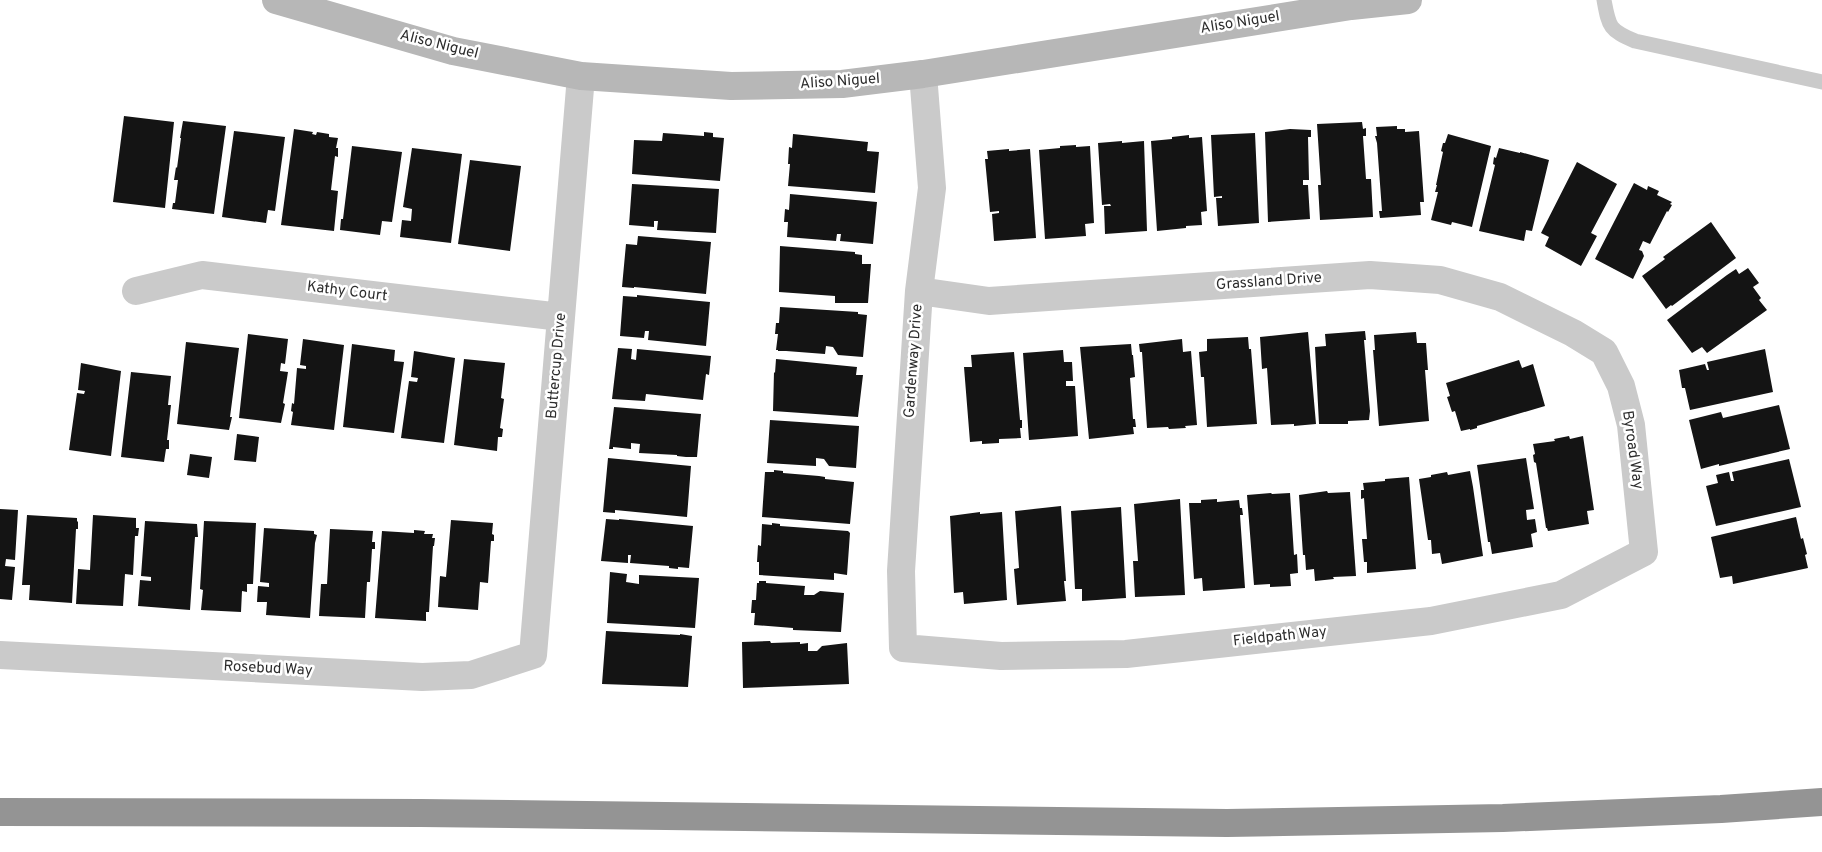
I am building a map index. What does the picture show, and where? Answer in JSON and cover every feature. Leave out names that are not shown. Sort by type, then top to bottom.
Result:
[{"type":"highway","points":[[1721,809],[1822,790]]},
{"type":"highway","points":[[0,812],[421,812],[1227,823],[1503,818],[1721,809],[1822,802]]},
{"type":"street","name":"Aliso Niguel","points":[[276,0],[453,51],[581,76],[731,86],[842,84],[923,74],[1351,3],[1408,0]]},
{"type":"street","name":"Gardenway Drive","points":[[903,648],[901,571],[919,291],[932,188],[923,74]]},
{"type":"street","name":"Buttercup Drive","points":[[533,655],[581,76]]},
{"type":"street","name":"Kathy Court","points":[[136,291],[202,275],[561,317]]},
{"type":"street","name":"Grassland Drive","points":[[919,291],[989,301],[1370,275],[1440,280],[1500,297],[1573,333],[1604,352]]},
{"type":"street","name":"Byroad Way","points":[[1604,352],[1621,386],[1631,425],[1644,552]]},
{"type":"street","name":"Fieldpath Way","points":[[903,648],[1000,656],[1126,654],[1431,620],[1561,595],[1644,552]]},
{"type":"street","name":"Rosebud Way","points":[[0,655],[422,677],[471,675],[533,655]]},
{"type":"lane","points":[[1604,0],[1608,23],[1617,34],[1635,41],[1822,82]]},
{"type":"building","points":[[124,116],[174,122],[165,208],[113,202]]},
{"type":"building","points":[[183,121],[226,126],[214,214],[172,209],[173,203],[175,203],[178,180],[174,180]]},
{"type":"building","points":[[1362,122],[1363,129],[1366,128],[1366,136],[1363,136],[1366,179],[1371,179],[1373,217],[1320,220],[1318,185],[1321,185],[1317,124]]},
{"type":"building","points":[[1397,126],[1397,129],[1405,129],[1405,132],[1419,131],[1424,202],[1420,202],[1421,215],[1380,218],[1379,211],[1382,211],[1375,136],[1377,136],[1376,127]]},
{"type":"building","points":[[294,129],[313,132],[312,134],[316,135],[317,132],[329,134],[329,137],[338,138],[336,148],[338,148],[338,157],[335,156],[331,190],[338,191],[334,231],[281,225]]},
{"type":"building","points":[[1290,129],[1311,130],[1311,137],[1308,137],[1309,180],[1303,180],[1303,185],[1308,185],[1310,219],[1268,222],[1265,132]]},
{"type":"building","points":[[234,131],[285,137],[275,211],[268,210],[266,223],[222,217]]},
{"type":"building","points":[[704,132],[713,133],[713,137],[724,138],[720,181],[632,174],[634,140],[662,141],[663,133],[704,136]]},
{"type":"building","points":[[1255,133],[1259,223],[1218,226],[1216,198],[1222,198],[1222,196],[1214,197],[1211,135]]},
{"type":"building","points":[[793,134],[868,142],[867,151],[879,152],[875,193],[788,186],[789,147],[792,148]]},
{"type":"building","points":[[1448,134],[1491,146],[1472,227],[1452,222],[1451,225],[1431,220],[1438,192],[1435,192],[1443,152],[1441,151]]},
{"type":"building","points":[[1189,135],[1189,138],[1202,137],[1207,211],[1201,212],[1202,225],[1157,231],[1151,141]]},
{"type":"building","points":[[1122,141],[1122,143],[1144,141],[1147,231],[1105,234],[1104,206],[1111,206],[1110,204],[1102,205],[1098,143]]},
{"type":"building","points":[[1076,145],[1076,147],[1090,146],[1094,223],[1085,224],[1086,236],[1045,239],[1039,150]]},
{"type":"building","points":[[352,146],[402,152],[392,222],[382,221],[380,235],[340,230]]},
{"type":"building","points":[[412,148],[462,154],[451,243],[400,237],[402,220],[411,221],[412,209],[403,207]]},
{"type":"building","points":[[1499,148],[1549,160],[1532,231],[1526,230],[1524,241],[1479,231],[1495,165],[1493,164],[1494,157],[1496,158]]},
{"type":"building","points":[[1009,149],[1009,151],[1030,149],[1036,238],[994,241],[992,214],[999,213],[999,211],[990,212],[985,159],[988,159],[987,151]]},
{"type":"building","points":[[470,160],[521,166],[510,251],[458,244]]},
{"type":"building","points":[[1577,162],[1617,184],[1591,233],[1597,236],[1581,266],[1545,246],[1549,237],[1541,233]]},
{"type":"building","points":[[1634,183],[1647,190],[1648,186],[1659,191],[1657,195],[1672,202],[1670,204],[1672,205],[1650,244],[1643,241],[1639,250],[1642,251],[1644,256],[1633,279],[1595,259]]},
{"type":"building","points":[[632,184],[719,189],[716,233],[657,230],[658,221],[654,221],[654,227],[629,225]]},
{"type":"building","points":[[790,194],[877,202],[873,244],[840,241],[841,234],[837,234],[836,241],[787,237],[788,222],[784,222],[785,209],[789,210]]},
{"type":"building","points":[[1711,222],[1736,258],[1666,309],[1642,276],[1665,259],[1663,257]]},
{"type":"building","points":[[638,236],[711,242],[706,294],[622,287],[626,244],[637,245]]},
{"type":"building","points":[[780,246],[855,252],[855,254],[862,255],[862,264],[871,264],[868,303],[835,303],[835,296],[779,292]]},
{"type":"building","points":[[1748,268],[1759,283],[1753,287],[1761,298],[1759,300],[1767,310],[1707,353],[1702,347],[1692,353],[1667,320],[1736,269],[1739,274]]},
{"type":"building","points":[[637,295],[710,302],[706,346],[648,340],[649,331],[645,331],[644,338],[620,336],[623,296],[637,297]]},
{"type":"building","points":[[780,307],[858,312],[858,314],[867,315],[863,357],[838,355],[833,347],[826,346],[825,354],[776,350],[778,334],[775,334],[776,323],[779,323]]},
{"type":"building","points":[[1365,331],[1369,420],[1348,421],[1348,424],[1319,424],[1315,347],[1326,346],[1325,334]]},
{"type":"building","points":[[1308,332],[1316,424],[1294,426],[1294,424],[1271,425],[1267,368],[1262,369],[1260,337]]},
{"type":"building","points":[[1416,332],[1417,343],[1426,343],[1428,370],[1425,370],[1429,421],[1379,426],[1373,350],[1375,350],[1374,335]]},
{"type":"building","points":[[248,334],[288,339],[285,364],[281,363],[280,371],[288,372],[281,423],[239,418]]},
{"type":"building","points":[[1248,337],[1249,349],[1251,349],[1257,424],[1207,427],[1204,377],[1201,377],[1199,352],[1207,351],[1207,339]]},
{"type":"building","points":[[303,339],[344,345],[334,430],[291,425],[297,368],[306,369],[306,366],[300,365]]},
{"type":"building","points":[[1182,339],[1183,352],[1191,351],[1197,425],[1185,426],[1186,428],[1147,428],[1142,352],[1140,352],[1139,344]]},
{"type":"building","points":[[186,342],[239,348],[229,430],[177,424]]},
{"type":"building","points":[[352,344],[395,350],[394,361],[404,362],[394,433],[343,427]]},
{"type":"building","points":[[1131,344],[1135,377],[1130,378],[1133,419],[1135,419],[1136,427],[1133,427],[1134,434],[1089,439],[1080,347]]},
{"type":"building","points":[[618,348],[632,349],[631,359],[636,360],[637,349],[711,356],[709,375],[706,374],[703,400],[646,394],[645,401],[612,399]]},
{"type":"building","points":[[1765,349],[1773,392],[1690,410],[1685,388],[1682,388],[1679,370],[1705,364],[1707,370],[1709,370],[1707,362]]},
{"type":"building","points":[[1063,350],[1064,362],[1072,362],[1073,381],[1066,381],[1066,386],[1075,386],[1078,436],[1029,440],[1023,353]]},
{"type":"building","points":[[414,351],[455,358],[444,443],[401,438],[409,381],[417,382],[418,378],[411,377]]},
{"type":"building","points":[[1014,352],[1020,420],[1022,420],[1022,428],[1020,428],[1021,438],[999,439],[999,443],[982,444],[982,441],[970,442],[964,367],[972,367],[971,355]]},
{"type":"building","points":[[464,359],[505,363],[501,398],[504,399],[500,428],[503,429],[502,437],[498,437],[497,451],[454,445]]},
{"type":"building","points":[[776,359],[857,367],[856,375],[863,375],[858,417],[773,411]]},
{"type":"building","points":[[1519,360],[1522,368],[1533,364],[1545,406],[1477,426],[1477,428],[1461,431],[1455,411],[1452,412],[1447,397],[1450,396],[1446,383]]},
{"type":"building","points":[[81,363],[121,371],[111,456],[69,450],[77,393],[84,394],[85,391],[78,390]]},
{"type":"building","points":[[131,372],[171,376],[168,405],[171,405],[167,440],[169,440],[169,449],[166,449],[164,462],[121,457]]},
{"type":"building","points":[[1779,405],[1790,449],[1701,469],[1689,420],[1721,412],[1723,418]]},
{"type":"building","points":[[614,407],[701,414],[697,457],[639,453],[640,444],[631,443],[631,449],[613,447],[613,449],[609,449]]},
{"type":"building","points":[[770,420],[859,426],[856,468],[829,466],[824,459],[816,458],[816,466],[767,463]]},
{"type":"building","points":[[237,434],[259,437],[256,462],[234,460]]},
{"type":"building","points":[[1569,436],[1570,439],[1583,436],[1594,510],[1587,511],[1589,524],[1548,531],[1536,463],[1534,462],[1533,444],[1555,441],[1554,439]]},
{"type":"building","points":[[190,454],[212,457],[209,478],[187,475]]},
{"type":"building","points":[[608,458],[691,466],[687,517],[615,510],[615,513],[603,512]]},
{"type":"building","points":[[1526,458],[1534,509],[1526,510],[1527,520],[1535,519],[1537,532],[1531,534],[1533,547],[1492,554],[1490,542],[1488,542],[1477,465]]},
{"type":"building","points":[[1789,459],[1801,507],[1716,526],[1706,486],[1718,483],[1716,475],[1729,472],[1731,481],[1734,481],[1732,472]]},
{"type":"building","points":[[774,470],[783,471],[783,473],[819,476],[825,477],[825,479],[854,482],[850,524],[762,517],[765,472],[774,472]]},
{"type":"building","points":[[1470,471],[1483,556],[1442,564],[1440,553],[1432,554],[1431,540],[1428,540],[1419,479],[1447,472],[1448,475]]},
{"type":"building","points":[[1409,477],[1416,569],[1367,573],[1367,562],[1364,562],[1362,539],[1367,539],[1364,498],[1361,499],[1361,490],[1364,490],[1363,483]]},
{"type":"building","points":[[1327,491],[1328,493],[1350,492],[1356,576],[1333,577],[1334,579],[1315,581],[1314,569],[1306,570],[1305,555],[1303,555],[1299,495]]},
{"type":"building","points":[[1290,493],[1294,555],[1297,554],[1298,573],[1290,574],[1291,586],[1270,587],[1270,584],[1254,585],[1247,495]]},
{"type":"building","points":[[1180,499],[1185,595],[1135,597],[1133,561],[1138,561],[1134,504]]},
{"type":"building","points":[[1217,499],[1217,502],[1239,500],[1240,508],[1242,508],[1243,515],[1240,515],[1245,588],[1203,591],[1202,578],[1194,579],[1189,503],[1201,503],[1201,500]]},
{"type":"building","points":[[1061,506],[1066,601],[1017,605],[1014,569],[1019,568],[1015,511]]},
{"type":"building","points":[[1121,507],[1126,598],[1082,601],[1082,589],[1075,589],[1071,511]]},
{"type":"building","points":[[0,509],[18,510],[15,560],[6,559],[5,566],[15,567],[12,600],[0,599]]},
{"type":"building","points":[[980,512],[980,514],[1002,512],[1007,600],[964,604],[963,592],[954,593],[950,516]]},
{"type":"building","points":[[27,515],[77,518],[78,529],[76,529],[72,603],[29,600],[30,585],[22,585]]},
{"type":"building","points":[[93,515],[136,518],[136,528],[139,528],[138,536],[135,536],[133,575],[125,574],[123,606],[76,604],[78,569],[90,570]]},
{"type":"building","points":[[1796,517],[1807,554],[1805,555],[1808,568],[1733,584],[1732,576],[1720,578],[1711,537]]},
{"type":"building","points":[[606,519],[693,526],[689,568],[678,567],[678,569],[669,568],[669,566],[630,563],[631,555],[628,555],[628,563],[601,561]]},
{"type":"building","points":[[451,520],[493,523],[492,534],[494,535],[494,541],[491,541],[488,583],[480,582],[478,610],[438,607],[440,576],[446,577]]},
{"type":"building","points":[[145,521],[197,524],[198,537],[195,537],[190,610],[138,606],[140,580],[151,581],[151,577],[141,576]]},
{"type":"building","points":[[204,521],[256,523],[253,584],[247,584],[247,592],[242,591],[241,612],[201,610],[203,590],[200,589]]},
{"type":"building","points":[[772,523],[780,524],[780,526],[848,531],[850,533],[847,575],[834,573],[834,580],[759,575],[759,562],[757,562],[758,545],[761,546],[762,524],[772,525]]},
{"type":"building","points":[[264,528],[314,531],[314,534],[317,535],[310,618],[266,615],[267,602],[257,602],[258,586],[269,587],[269,583],[260,582]]},
{"type":"building","points":[[330,529],[373,531],[372,542],[375,542],[375,549],[372,549],[370,582],[367,582],[365,618],[319,616],[321,584],[327,584]]},
{"type":"building","points":[[414,530],[425,531],[424,534],[433,534],[432,538],[435,538],[429,612],[426,612],[426,621],[375,618],[382,531],[414,533]]},
{"type":"building","points":[[610,572],[627,574],[626,582],[639,584],[639,575],[699,578],[695,628],[607,623]]},
{"type":"building","points":[[759,581],[805,586],[804,595],[814,595],[820,591],[844,593],[841,632],[793,630],[793,628],[754,625],[755,613],[751,613],[752,600],[756,600],[757,583]]},
{"type":"building","points":[[606,631],[692,636],[688,687],[602,684]]},
{"type":"building","points":[[770,641],[771,643],[808,643],[808,651],[817,651],[822,646],[847,643],[849,684],[743,688],[742,642]]}]
